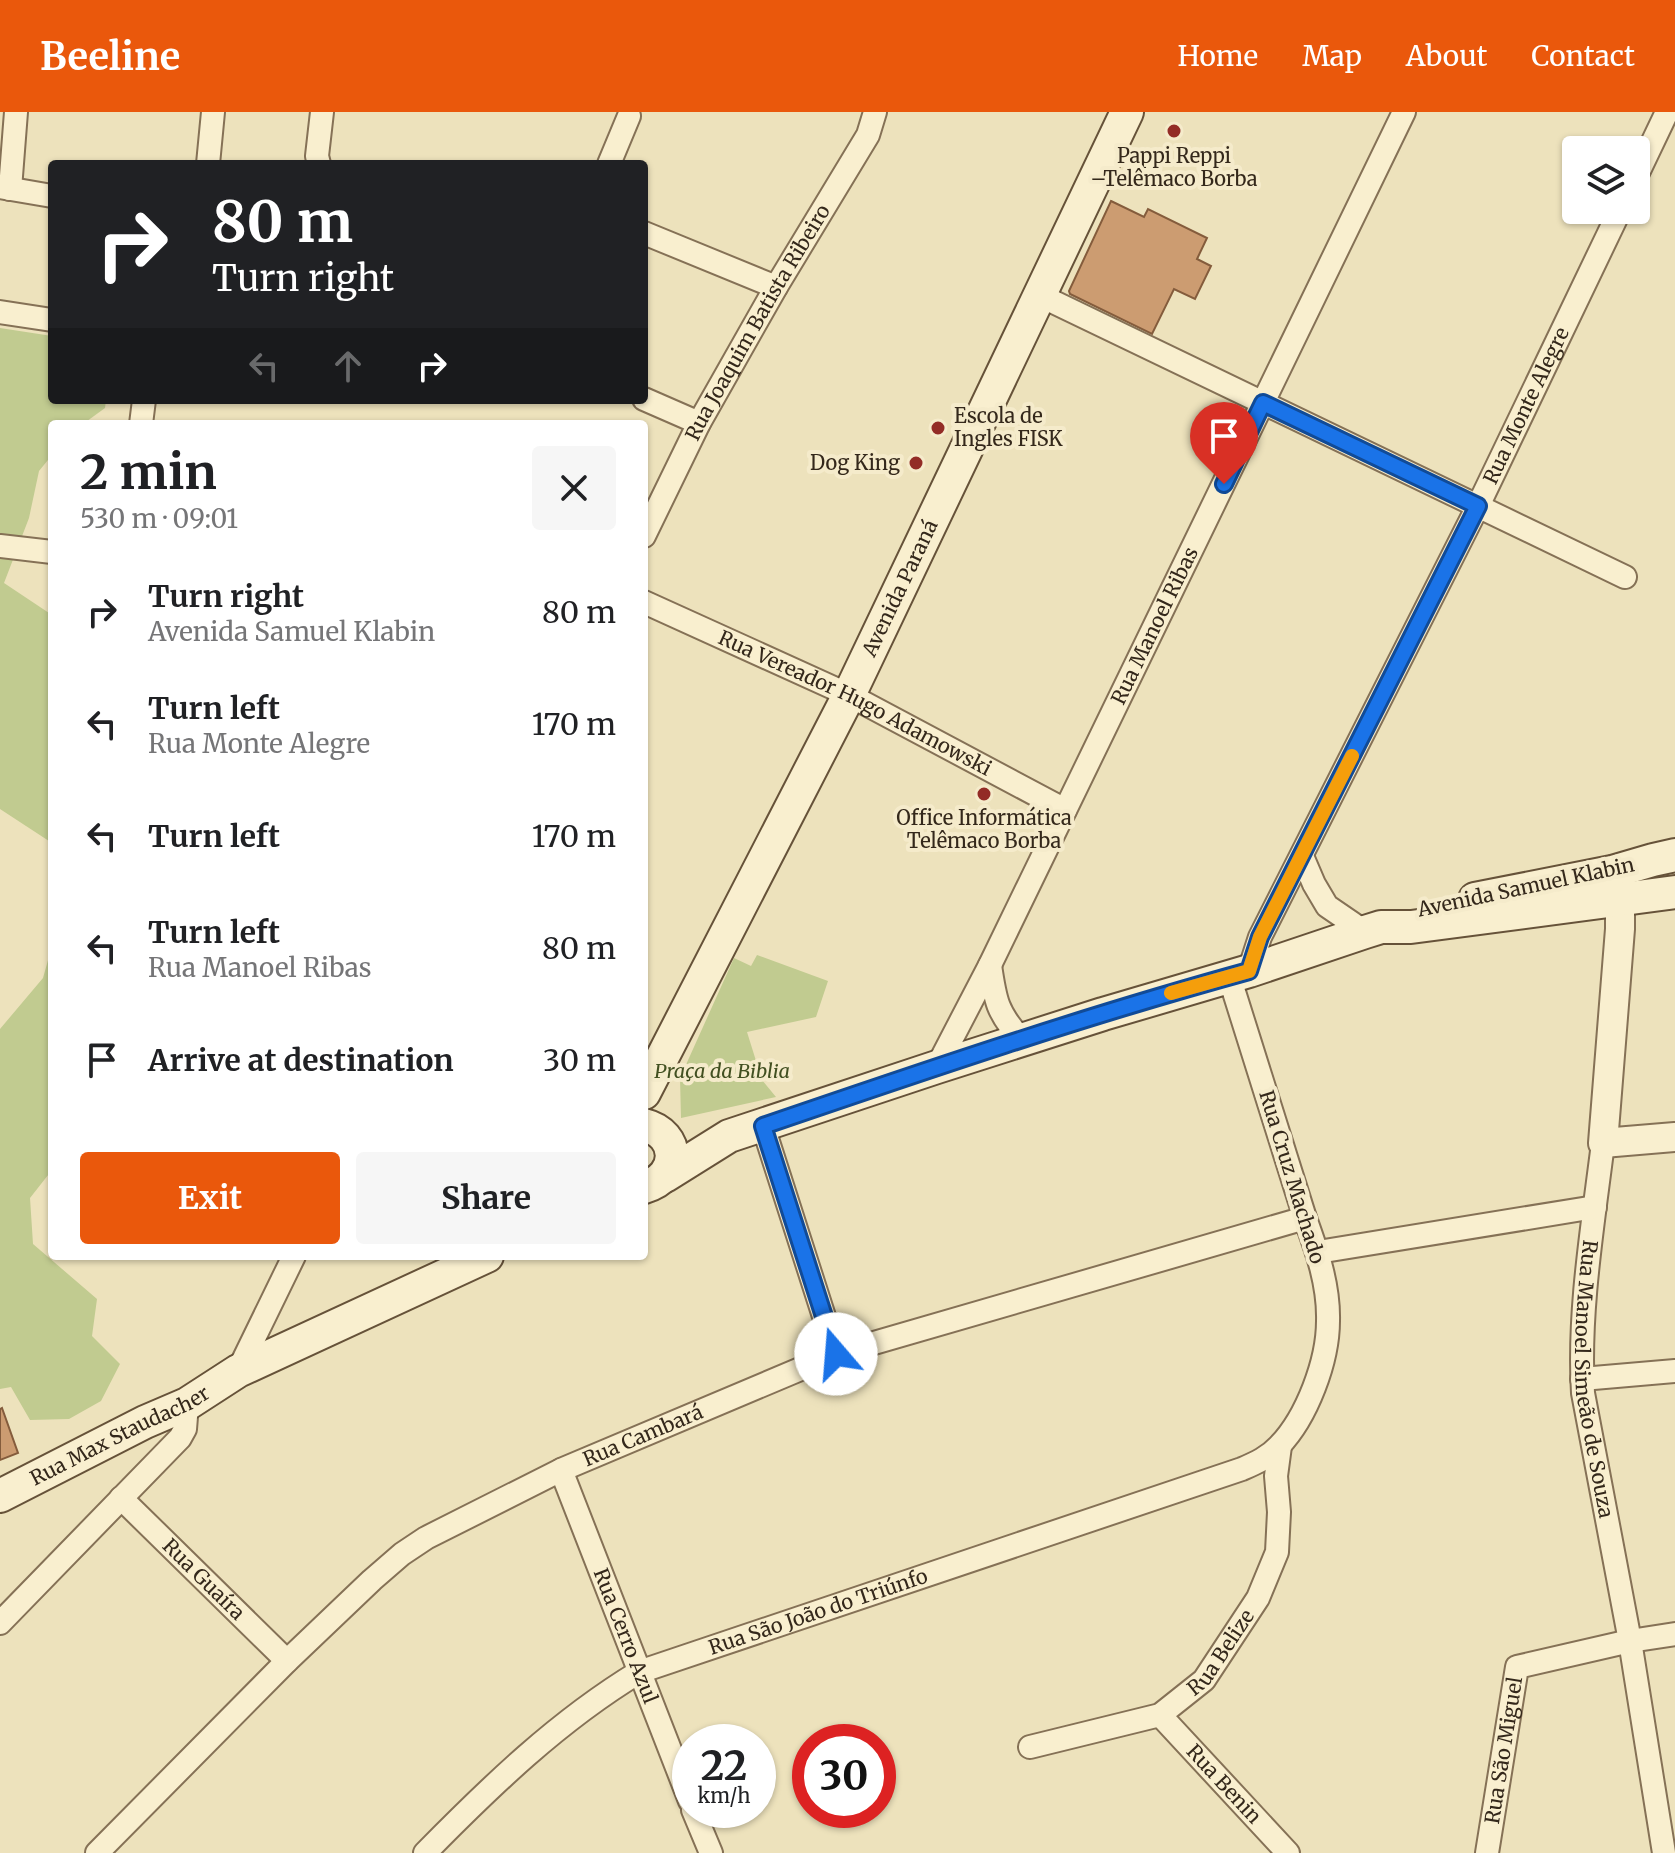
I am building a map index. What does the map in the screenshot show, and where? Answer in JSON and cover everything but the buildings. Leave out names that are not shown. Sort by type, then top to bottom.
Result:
[{"type":"main road","name":"Avenida Paraná","points":[[648,1085],[849,695],[1127,112]]},
{"type":"main road","name":"Avenida Samuel Klabin","points":[[654,1181],[729,1136],[1373,930],[1405,913],[1616,886],[1653,860],[1675,855]]},
{"type":"main road","points":[[1616,886],[1675,892]]},
{"type":"main road","name":"Avenida Paraná","points":[[654,1181],[670,1168],[672,1157],[670,1146],[655,1130],[661,1061]]},
{"type":"main road","points":[[655,1130],[729,1136]]},
{"type":"main road","points":[[238,1371],[478,1260]]},
{"type":"main road","name":"Rua Max Staudacher","points":[[0,1496],[187,1404],[238,1371]]},
{"type":"street","points":[[16,112],[5,188],[48,195]]},
{"type":"street","points":[[208,160],[213,112]]},
{"type":"street","points":[[318,160],[322,112]]},
{"type":"street","name":"Rua Joaquim Batista Ribeiro","points":[[648,528],[699,423],[776,287],[868,135],[875,112]]},
{"type":"street","name":"Rua Manoel Ribas","points":[[937,1067],[990,965],[1404,112]]},
{"type":"street","points":[[1650,148],[1667,112]]},
{"type":"street","points":[[611,160],[629,116]]},
{"type":"street","name":"Rua Monte Alegre","points":[[1239,973],[1302,856],[1478,506],[1613,224]]},
{"type":"street","points":[[648,235],[776,287]]},
{"type":"street","points":[[1039,295],[1625,577]]},
{"type":"street","points":[[0,312],[48,319]]},
{"type":"street","points":[[648,401],[699,423]]},
{"type":"street","points":[[0,546],[48,552]]},
{"type":"street","name":"Rua Vereador Hugo Adamowski","points":[[648,604],[849,695],[1065,810]]},
{"type":"street","points":[[1302,856],[1327,906],[1373,930]]},
{"type":"street","name":"Rua Manoel Simeão de Souza","points":[[1616,886],[1620,929],[1603,1143],[1581,1358],[1582,1379],[1630,1641],[1664,1853]]},
{"type":"street","points":[[990,965],[995,1000],[1004,1019],[1022,1040]]},
{"type":"street","name":"Rua Cruz Machado","points":[[1239,973],[1305,1218],[1318,1252],[1328,1322],[1316,1386],[1302,1414],[1271,1453]]},
{"type":"street","points":[[763,1126],[836,1354]]},
{"type":"street","points":[[1603,1143],[1675,1137]]},
{"type":"street","points":[[1318,1252],[1595,1207]]},
{"type":"street","name":"Rua Cambará","points":[[97,1853],[287,1661],[372,1580],[426,1538],[561,1470],[836,1354],[1305,1218]]},
{"type":"street","points":[[238,1371],[292,1260]]},
{"type":"street","points":[[1582,1379],[1675,1371]]},
{"type":"street","points":[[0,1623],[180,1438],[185,1429],[187,1404]]},
{"type":"street","name":"Rua São João do Triúnfo","points":[[425,1853],[487,1790],[540,1743],[639,1672],[1242,1469],[1271,1453]]},
{"type":"street","name":"Rua Belize","points":[[1030,1747],[1160,1715],[1204,1680],[1258,1598],[1277,1552],[1279,1512],[1271,1453]]},
{"type":"street","name":"Rua Cerro Azul","points":[[561,1470],[672,1755]]},
{"type":"street","name":"Rua Guaíra","points":[[121,1498],[287,1661]]},
{"type":"street","points":[[1630,1641],[1675,1634]]},
{"type":"street","name":"Rua São Miguel","points":[[1487,1853],[1517,1667],[1630,1641]]},
{"type":"street","name":"Rua Benin","points":[[1160,1715],[1288,1853]]},
{"type":"street","points":[[701,1828],[711,1853]]},
{"type":"green space","points":[[0,328],[48,335],[48,404],[106,404],[105,408],[88,420],[48,420],[48,460],[39,471],[29,518],[4,583],[48,612],[48,840],[0,809]]},
{"type":"green space","name":"Praça da Biblia","points":[[757,955],[828,981],[816,1017],[747,1032],[762,1080],[776,1097],[681,1118],[680,1078],[734,958],[751,966]]},
{"type":"green space","points":[[48,960],[48,1175],[30,1198],[33,1244],[97,1299],[92,1336],[120,1364],[101,1401],[69,1419],[30,1420],[11,1387],[0,1389],[0,1029],[43,978]]},
{"type":"slow traffic","points":[[1171,993],[1249,971],[1260,937],[1352,756]]},
{"type":"place","name":"Pappi Reppi –Telêmaco Borba","points":[[1174,131]]},
{"type":"place","name":"Escola de Ingles FISK","points":[[938,428]]},
{"type":"place","name":"Dog King","points":[[916,463]]},
{"type":"place","name":"Office Informática Telêmaco Borba","points":[[984,794]]},
{"type":"route","points":[[836,1354],[763,1126],[1103,1014],[1249,971],[1260,937],[1478,506],[1263,403],[1224,484]]}]
